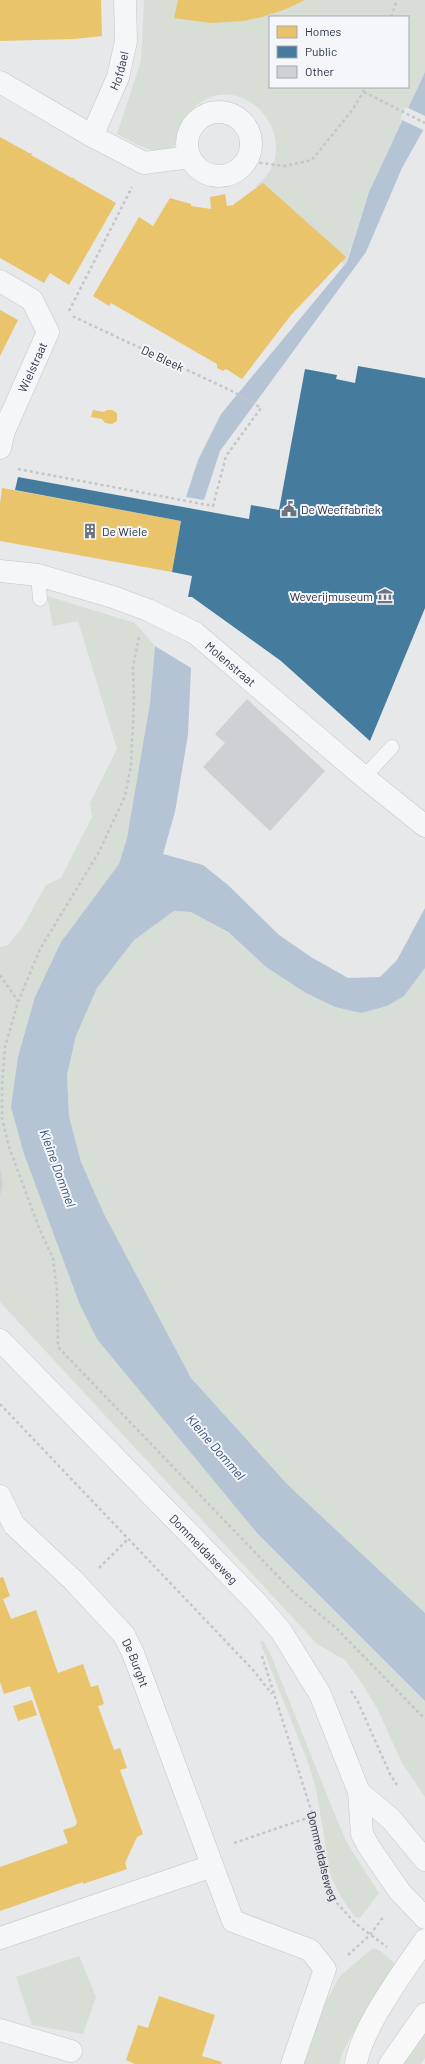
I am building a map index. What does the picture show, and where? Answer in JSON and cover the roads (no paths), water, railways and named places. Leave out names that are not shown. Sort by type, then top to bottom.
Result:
[{"type":"main road","points":[[356,2064],[358,2053],[379,2010],[425,1940]]},
{"type":"main road","points":[[390,2064],[425,2014]]},
{"type":"street","name":"Hofdael","points":[[92,136],[118,77],[126,41],[125,0]]},
{"type":"street","points":[[0,82],[92,136],[144,164],[190,158]]},
{"type":"street","points":[[213,112],[227,112],[240,119],[249,131],[252,145],[248,159],[236,172],[218,176],[201,171],[190,158],[187,143],[190,129],[200,118],[213,112]]},
{"type":"street","name":"Wielstraat","points":[[0,281],[32,300],[48,332],[4,431],[0,448]]},
{"type":"street","name":"Molenstraat","points":[[0,571],[38,575],[112,597],[148,610],[195,633],[364,777],[425,826]]},
{"type":"street","name":"Dommeldalseweg","points":[[0,1340],[249,1594],[281,1631],[320,1694],[359,1792],[362,1834],[369,1847],[400,1892],[425,1918]]},
{"type":"street","name":"De Burght","points":[[0,1496],[14,1525],[79,1587],[124,1635],[133,1653],[233,1921],[310,1950],[325,1969],[292,2064]]},
{"type":"street","name":"Dommeldalseweg","points":[[359,1792],[391,1819],[425,1860]]},
{"type":"street","points":[[0,1938],[209,1859]]},
{"type":"street","points":[[0,2030],[71,2051]]},
{"type":"lane","points":[[38,575],[40,599]]},
{"type":"lane","points":[[364,777],[392,747]]},
{"type":"water","points":[[425,72],[425,127],[402,168],[366,252],[220,451],[204,500],[186,497],[198,460],[221,414],[347,262],[369,192]]},
{"type":"water","name":"Kleine Dommel","points":[[155,646],[191,668],[188,735],[175,812],[163,854],[203,865],[228,885],[279,935],[311,957],[348,978],[380,977],[397,960],[425,908],[425,968],[404,996],[387,1006],[361,1013],[335,1007],[306,993],[266,967],[228,932],[191,912],[174,911],[134,940],[97,988],[76,1036],[67,1075],[69,1116],[81,1162],[104,1214],[191,1378],[288,1485],[425,1613],[425,1701],[257,1533],[97,1339],[80,1305],[24,1154],[11,1107],[18,1057],[35,997],[61,942],[119,864],[127,838],[150,703]]},
{"type":"place","name":"De Weeffabriek","points":[[289,509]]},
{"type":"place","name":"De Wiele","points":[[90,531]]},
{"type":"place","name":"Weverijmuseum","points":[[385,596]]}]
